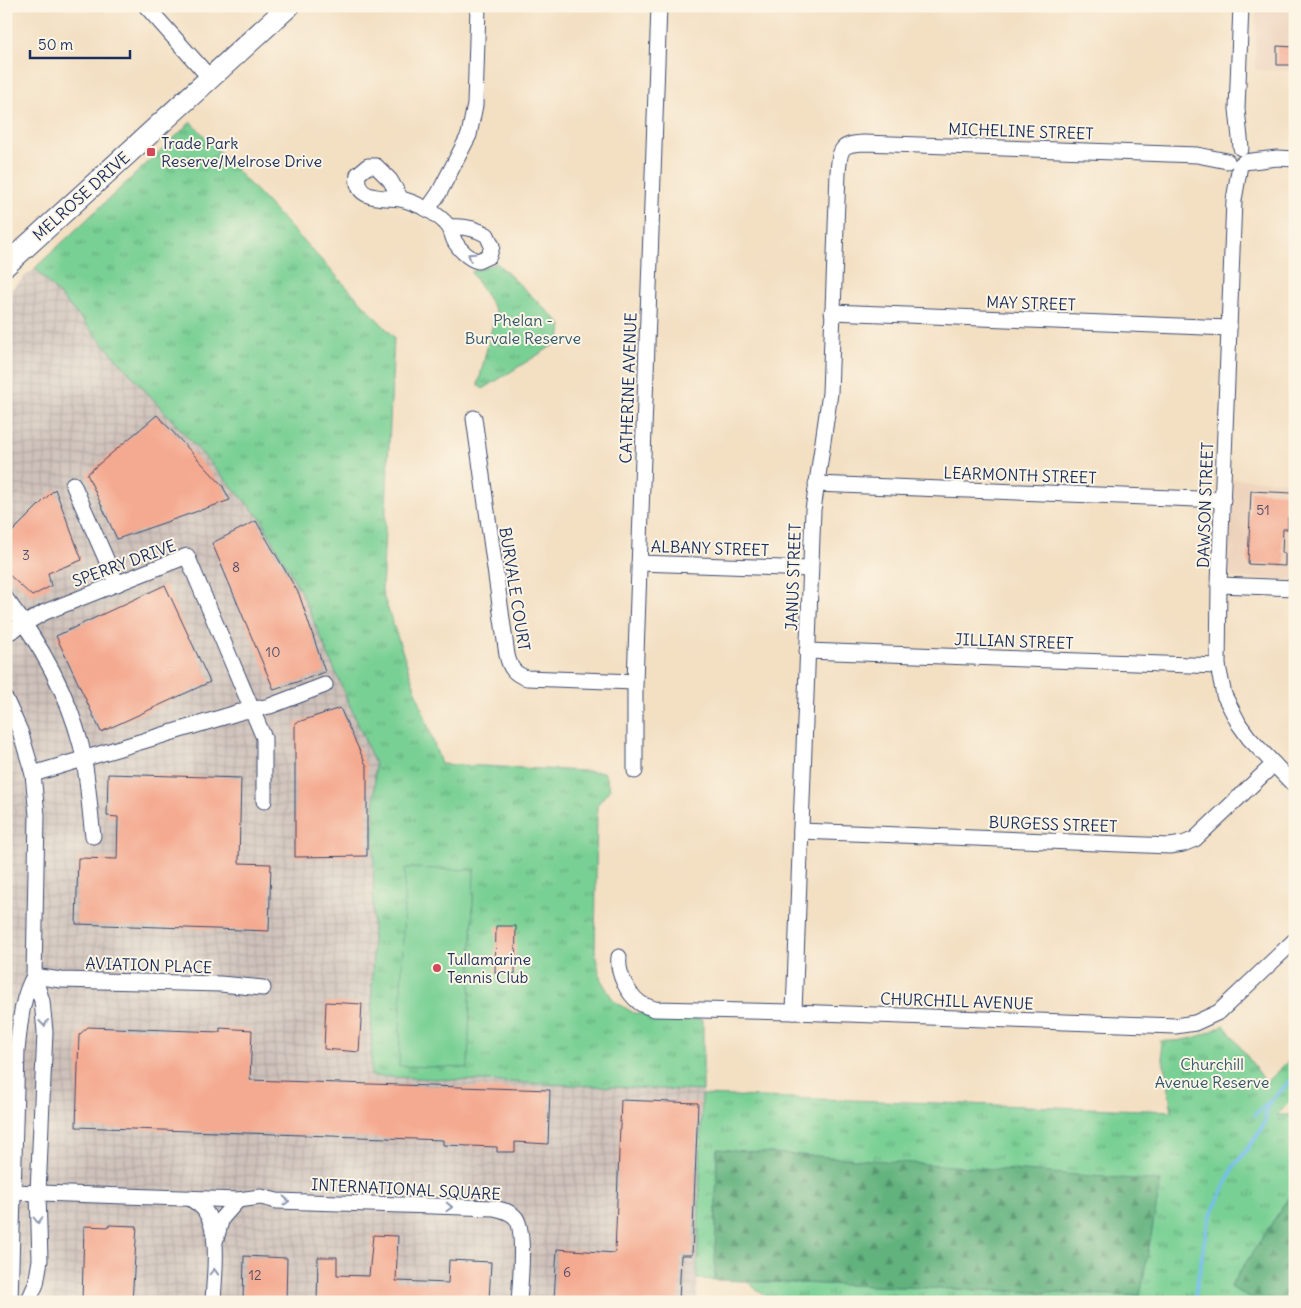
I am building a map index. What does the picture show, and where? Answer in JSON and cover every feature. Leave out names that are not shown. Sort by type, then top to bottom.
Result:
[{"type":"street","points":[[146,6],[210,78]]},
{"type":"street","name":"MELROSE DRIVE","points":[[6,264],[289,6]]},
{"type":"street","points":[[428,209],[439,193],[469,135],[474,105],[478,6]]},
{"type":"street","name":"CATHERINE AVENUE","points":[[636,771],[635,682],[659,6]]},
{"type":"street","name":"DAWSON STREET","points":[[1241,6],[1219,585],[1218,666],[1224,694],[1249,738],[1295,786]]},
{"type":"street","name":"MICHELINE STREET","points":[[844,146],[864,143],[1295,159]]},
{"type":"street","name":"JANUS STREET","points":[[794,1012],[812,510],[830,393],[839,157],[844,146]]},
{"type":"street","points":[[401,199],[428,209],[449,227]]},
{"type":"street","name":"MAY STREET","points":[[832,312],[1229,328]]},
{"type":"street","name":"BURVALE COURT","points":[[474,418],[506,655],[513,671],[527,678],[635,682]]},
{"type":"street","points":[[73,484],[117,584]]},
{"type":"street","name":"LEARMONTH STREET","points":[[816,484],[1222,500]]},
{"type":"street","name":"SPERRY DRIVE","points":[[6,634],[45,612],[187,556],[264,738],[264,802]]},
{"type":"street","name":"ALBANY STREET","points":[[639,563],[810,569]]},
{"type":"street","points":[[1219,585],[1295,588]]},
{"type":"street","points":[[6,599],[25,623],[53,671],[69,707],[83,759],[93,836]]},
{"type":"street","name":"JILLIAN STREET","points":[[807,651],[1218,666]]},
{"type":"street","points":[[33,774],[270,706],[325,685]]},
{"type":"street","points":[[6,700],[20,731],[33,774],[37,815],[34,976],[42,1000],[45,1032],[38,1193],[40,1260],[36,1284],[28,1302]]},
{"type":"street","name":"BURGESS STREET","points":[[801,831],[1170,846],[1183,844],[1195,839],[1274,764]]},
{"type":"street","name":"CHURCHILL AVENUE","points":[[619,957],[621,976],[630,992],[640,1002],[654,1009],[1185,1025],[1202,1021],[1219,1012],[1295,940]]},
{"type":"street","points":[[10,1302],[12,1192],[10,1143],[21,1012],[27,988],[34,976]]},
{"type":"street","name":"AVIATION PLACE","points":[[34,976],[62,980],[220,984],[263,988]]},
{"type":"street","points":[[10,1143],[40,1144]]},
{"type":"street","name":"INTERNATIONAL SQUARE","points":[[12,1192],[238,1200],[261,1197],[277,1201],[494,1208],[507,1211],[516,1217],[522,1230],[519,1302]]},
{"type":"street","points":[[190,1198],[205,1210],[211,1222],[215,1243],[213,1302]]},
{"type":"street","points":[[215,1243],[222,1218],[238,1200]]},
{"type":"shaded area","points":[[1256,6],[1295,6],[1295,71],[1255,70]]},
{"type":"shaded area","points":[[35,268],[261,519],[302,594],[375,764],[371,1076],[703,1091],[697,1302],[6,1302],[6,294]]},
{"type":"shaded area","points":[[1229,479],[1295,481],[1295,580],[1227,578]]},
{"type":"green space","points":[[191,122],[394,337],[382,592],[441,764],[604,772],[610,789],[597,805],[595,953],[601,980],[614,1001],[634,1013],[703,1020],[703,1091],[371,1076],[375,764],[302,594],[261,519],[35,268]]},
{"type":"green space","name":"Phelan - Burvale Reserve","points":[[497,263],[562,325],[560,341],[483,389],[478,385],[496,311],[471,272]]},
{"type":"green space","name":"Tullamarine Tennis Club","points":[[405,868],[474,870],[468,1068],[399,1066]]},
{"type":"green space","name":"Churchill Avenue Reserve","points":[[1224,1025],[1266,1082],[1295,1055],[1295,1097],[1277,1115],[1295,1115],[1295,1188],[1230,1287],[1259,1302],[770,1302],[769,1299],[746,1281],[1139,1296],[717,1149],[715,1280],[697,1279],[702,1095],[1172,1111],[1160,1041],[1178,1041],[1193,1038]]},
{"type":"green space","points":[[717,1149],[1161,1181],[1140,1296],[715,1280]]},
{"type":"green space","points":[[1295,1188],[1295,1302],[1259,1302],[1230,1287]]},
{"type":"building","points":[[1277,46],[1295,47],[1295,65],[1277,65]]},
{"type":"building","points":[[157,415],[222,485],[230,500],[117,539],[87,474]]},
{"type":"building","points":[[55,489],[82,560],[48,573],[51,586],[32,596],[6,572],[6,538]]},
{"type":"building","points":[[1251,491],[1292,493],[1291,517],[1288,517],[1288,529],[1283,529],[1282,553],[1285,553],[1285,566],[1248,564]]},
{"type":"building","points":[[256,521],[299,594],[325,672],[274,690],[212,543]]},
{"type":"building","points":[[165,585],[210,682],[101,732],[56,636]]},
{"type":"building","points":[[340,708],[367,767],[367,856],[295,857],[295,723]]},
{"type":"building","points":[[108,774],[241,778],[239,863],[271,864],[269,931],[76,924],[78,858],[117,859],[118,817],[107,816]]},
{"type":"building","points":[[496,926],[516,926],[515,974],[495,973]]},
{"type":"building","points":[[326,1002],[362,1004],[359,1052],[324,1049]]},
{"type":"building","points":[[88,1027],[220,1032],[220,1028],[252,1030],[250,1080],[550,1090],[548,1144],[515,1142],[515,1152],[497,1152],[497,1147],[443,1145],[443,1140],[76,1127],[79,1035]]},
{"type":"building","points":[[621,1100],[698,1103],[692,1255],[681,1255],[679,1302],[586,1302],[554,1299],[557,1249],[615,1253]]},
{"type":"building","points":[[109,1225],[137,1226],[132,1302],[82,1302],[84,1226],[109,1227]]},
{"type":"building","points":[[373,1235],[398,1236],[396,1281],[448,1283],[449,1260],[491,1262],[489,1302],[370,1302],[370,1300],[336,1299],[336,1302],[317,1302],[318,1257],[337,1257],[337,1275],[369,1276]]},
{"type":"building","points":[[244,1256],[287,1258],[286,1302],[243,1302]]},
{"type":"waterway","points":[[1194,1302],[1208,1222],[1233,1168],[1259,1133],[1264,1123],[1269,1102],[1295,1077]]},
{"type":"waterway","points":[[1255,1115],[1268,1103]]},
{"type":"place","name":"Trade Park Reserve/Melrose Drive","points":[[151,152]]},
{"type":"place","name":"Tullamarine Tennis Club","points":[[437,968]]}]
